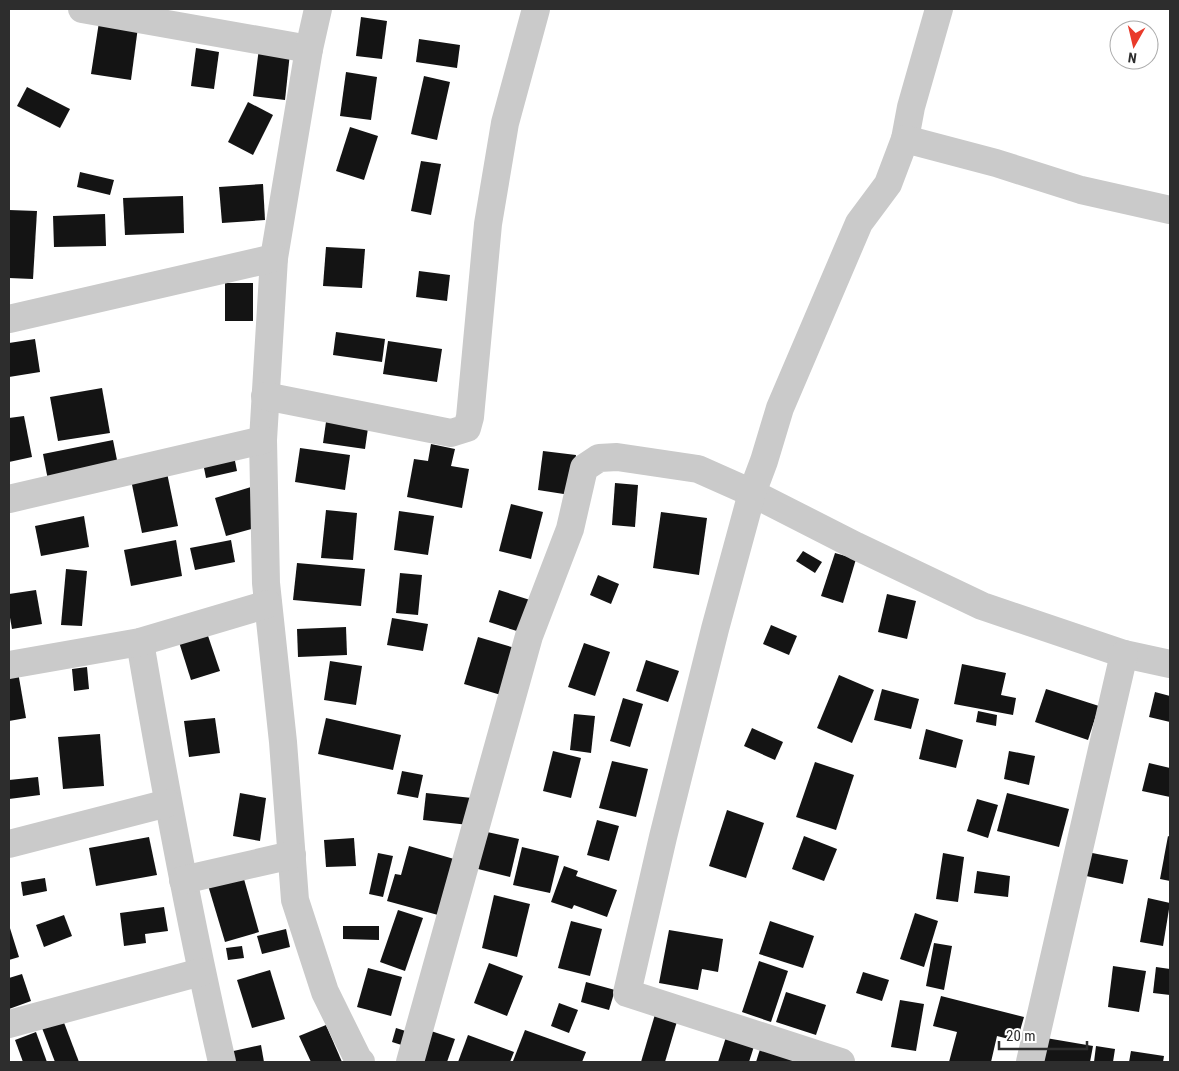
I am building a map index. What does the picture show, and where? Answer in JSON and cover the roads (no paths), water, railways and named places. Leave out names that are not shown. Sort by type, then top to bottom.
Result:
[{"type":"street","points":[[82,9],[309,49]]},
{"type":"street","points":[[318,9],[309,49],[274,258],[263,440],[266,583],[283,742],[295,900],[325,992],[361,1062]]},
{"type":"street","points":[[265,396],[451,433],[467,428],[470,417],[488,224],[503,132],[536,9]]},
{"type":"street","points":[[841,1062],[627,993],[712,638],[752,493],[780,408],[859,223],[888,184],[904,139],[911,107],[939,9]]},
{"type":"street","points":[[904,139],[996,163],[1081,190],[1170,210]]},
{"type":"street","points":[[9,319],[274,258]]},
{"type":"street","points":[[9,499],[263,440]]},
{"type":"street","points":[[410,1062],[529,636],[570,529],[584,468],[598,458],[617,457],[698,469],[752,493],[856,546],[982,606],[1124,654],[1170,664]]},
{"type":"street","points":[[9,665],[140,642],[268,604]]},
{"type":"street","points":[[140,642],[183,880],[201,972],[222,1062]]},
{"type":"street","points":[[1030,1062],[1124,654]]},
{"type":"street","points":[[9,844],[168,803]]},
{"type":"street","points":[[183,880],[292,855]]},
{"type":"street","points":[[9,1024],[201,972]]}]
